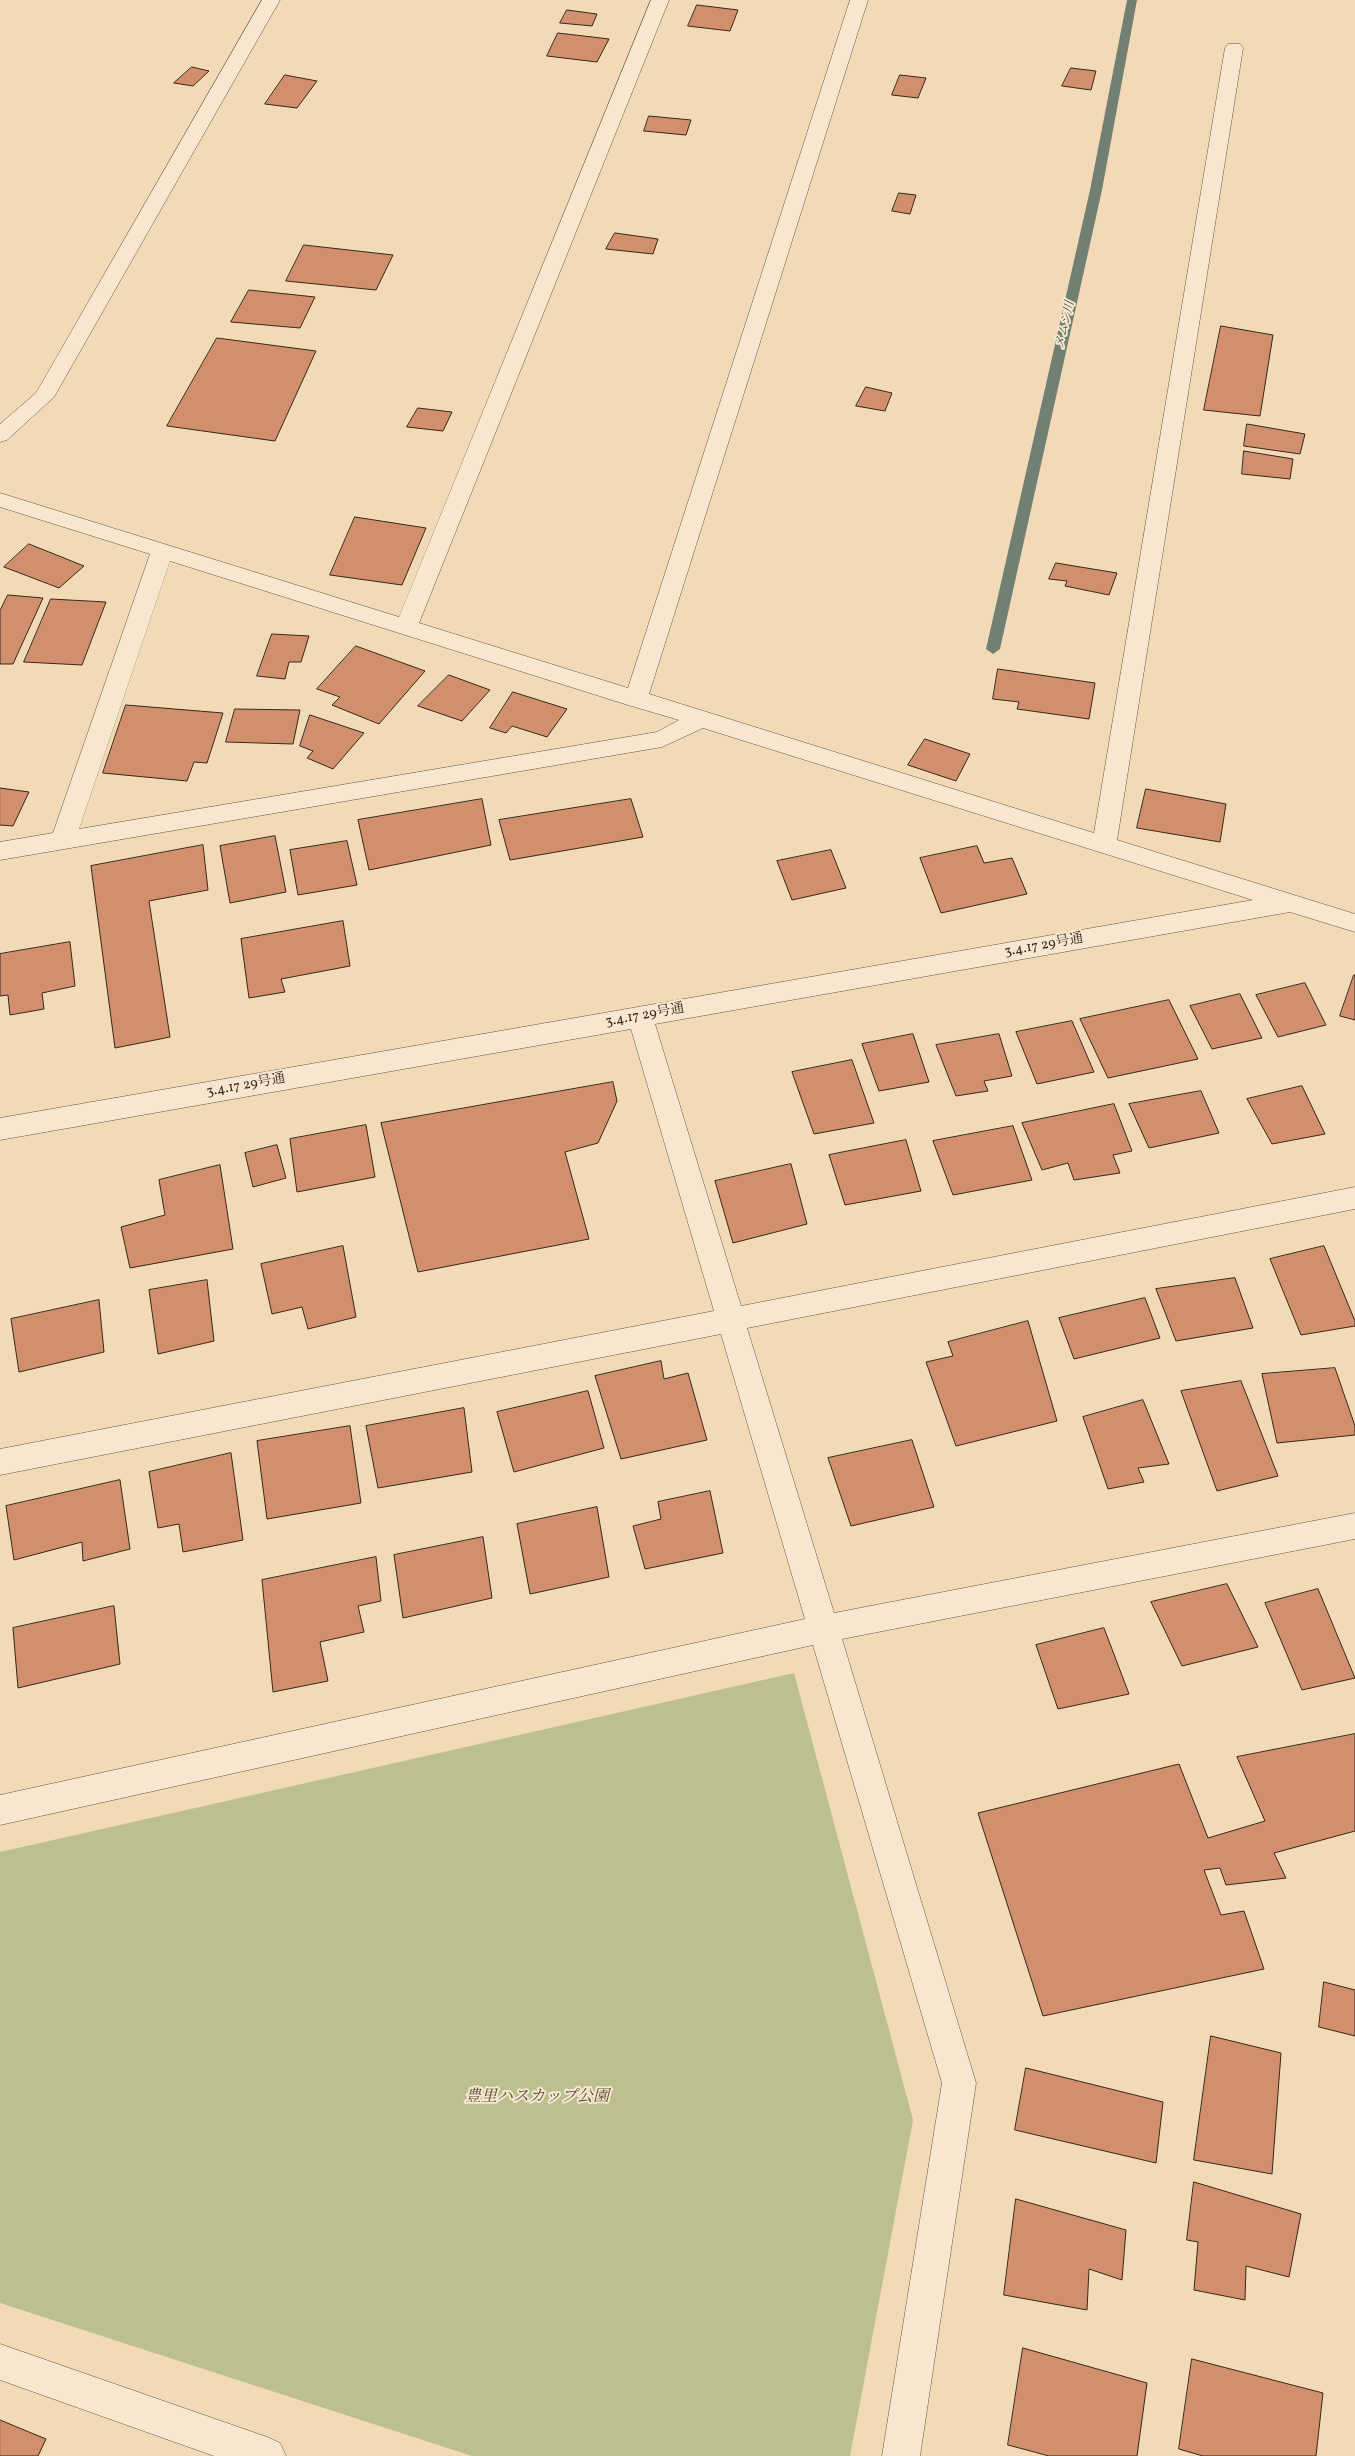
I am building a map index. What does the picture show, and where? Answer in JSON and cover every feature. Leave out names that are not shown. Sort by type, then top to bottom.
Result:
[{"type":"street","points":[[0,435],[44,398],[271,0]]},
{"type":"street","points":[[406,627],[660,0]]},
{"type":"street","points":[[636,699],[859,0]]},
{"type":"street","points":[[1104,845],[1234,48]]},
{"type":"street","points":[[0,500],[1355,923]]},
{"type":"street","points":[[63,840],[162,551]]},
{"type":"street","points":[[0,851],[662,739],[700,719]]},
{"type":"street","name":"3.4.17 29号通","points":[[0,1129],[1290,903]]},
{"type":"street","points":[[640,1017],[959,2083],[901,2456]]},
{"type":"street","points":[[0,1462],[730,1318],[1355,1198]]},
{"type":"street","points":[[0,1810],[824,1629],[1355,1526]]},
{"type":"street","points":[[0,2362],[267,2456]]},
{"type":"green space","name":"豊里ハスカップ公園","points":[[794,1673],[913,2120],[850,2456],[472,2456],[0,2303],[0,1852]]},
{"type":"building","points":[[697,5],[738,10],[730,31],[688,26]]},
{"type":"building","points":[[567,10],[597,14],[592,26],[560,23]]},
{"type":"building","points":[[558,33],[609,39],[597,62],[547,56]]},
{"type":"building","points":[[192,67],[209,71],[193,86],[174,83]]},
{"type":"building","points":[[1071,68],[1096,71],[1091,90],[1062,86]]},
{"type":"building","points":[[285,75],[317,81],[297,108],[265,104]]},
{"type":"building","points":[[900,75],[926,78],[918,98],[892,95]]},
{"type":"building","points":[[649,116],[691,120],[686,135],[644,131]]},
{"type":"building","points":[[899,193],[916,195],[910,214],[892,211]]},
{"type":"building","points":[[615,233],[658,239],[653,254],[606,249]]},
{"type":"building","points":[[304,245],[393,255],[376,290],[286,281]]},
{"type":"building","points":[[249,290],[315,297],[300,328],[231,322]]},
{"type":"building","points":[[1221,326],[1273,335],[1260,416],[1204,410]]},
{"type":"building","points":[[217,338],[316,351],[275,441],[167,426]]},
{"type":"building","points":[[866,387],[892,393],[885,411],[856,406]]},
{"type":"building","points":[[418,408],[452,412],[443,431],[407,427]]},
{"type":"building","points":[[1247,424],[1305,434],[1300,454],[1244,446]]},
{"type":"building","points":[[1244,451],[1293,459],[1290,479],[1242,474]]},
{"type":"building","points":[[355,517],[426,528],[402,585],[330,575]]},
{"type":"building","points":[[29,544],[84,566],[59,588],[4,567]]},
{"type":"building","points":[[1056,563],[1117,573],[1109,595],[1065,586],[1067,581],[1049,579]]},
{"type":"building","points":[[8,595],[43,598],[13,664],[0,664],[0,611]]},
{"type":"building","points":[[51,599],[106,602],[82,665],[24,662]]},
{"type":"building","points":[[272,634],[309,636],[301,662],[289,662],[285,679],[257,676]]},
{"type":"building","points":[[356,646],[425,671],[379,724],[332,705],[340,697],[317,689]]},
{"type":"building","points":[[998,669],[1095,683],[1089,719],[1017,709],[1019,702],[993,699]]},
{"type":"building","points":[[449,675],[490,690],[462,721],[418,706]]},
{"type":"building","points":[[513,692],[567,709],[547,737],[512,726],[506,733],[490,728]]},
{"type":"building","points":[[126,705],[223,713],[207,763],[194,762],[187,781],[103,773]]},
{"type":"building","points":[[235,709],[300,710],[293,744],[226,742]]},
{"type":"building","points":[[310,715],[364,733],[333,769],[307,758],[313,751],[300,746]]},
{"type":"building","points":[[925,739],[970,754],[956,781],[908,765]]},
{"type":"building","points":[[0,788],[29,792],[13,826],[0,825]]},
{"type":"building","points":[[1146,789],[1226,804],[1220,842],[1137,828]]},
{"type":"building","points":[[482,799],[491,845],[369,870],[358,820]]},
{"type":"building","points":[[631,799],[643,837],[510,860],[499,820]]},
{"type":"building","points":[[275,836],[286,892],[230,903],[220,846]]},
{"type":"building","points":[[347,841],[357,885],[298,895],[290,850]]},
{"type":"building","points":[[203,845],[208,890],[149,901],[170,1037],[115,1048],[91,866]]},
{"type":"building","points":[[977,846],[984,863],[1012,858],[1027,894],[941,913],[920,858]]},
{"type":"building","points":[[831,850],[846,888],[792,900],[777,861]]},
{"type":"building","points":[[343,921],[350,966],[281,979],[285,992],[249,998],[241,939]]},
{"type":"building","points":[[70,942],[75,986],[42,993],[44,1009],[10,1015],[8,995],[0,996],[0,954]]},
{"type":"building","points":[[1355,975],[1355,1020],[1340,1016]]},
{"type":"building","points":[[1305,983],[1326,1025],[1278,1037],[1256,995]]},
{"type":"building","points":[[1240,994],[1262,1038],[1212,1049],[1190,1006]]},
{"type":"building","points":[[1169,1000],[1198,1059],[1108,1078],[1080,1019]]},
{"type":"building","points":[[1072,1021],[1094,1072],[1037,1084],[1016,1032]]},
{"type":"building","points":[[913,1034],[929,1082],[879,1091],[862,1044]]},
{"type":"building","points":[[999,1034],[1012,1076],[984,1081],[988,1091],[956,1096],[936,1045]]},
{"type":"building","points":[[852,1060],[874,1123],[814,1134],[792,1072]]},
{"type":"building","points":[[613,1082],[617,1101],[598,1143],[565,1152],[589,1239],[418,1272],[381,1123]]},
{"type":"building","points":[[1302,1086],[1325,1134],[1272,1144],[1247,1099]]},
{"type":"building","points":[[1201,1091],[1219,1133],[1149,1148],[1129,1104]]},
{"type":"building","points":[[1114,1104],[1132,1151],[1113,1155],[1120,1173],[1074,1180],[1068,1163],[1042,1170],[1022,1123]]},
{"type":"building","points":[[366,1125],[375,1177],[297,1192],[290,1139]]},
{"type":"building","points":[[1013,1126],[1032,1180],[953,1195],[933,1141]]},
{"type":"building","points":[[906,1140],[921,1191],[845,1205],[829,1155]]},
{"type":"building","points":[[277,1145],[286,1178],[253,1187],[245,1153]]},
{"type":"building","points":[[791,1164],[807,1224],[733,1243],[715,1181]]},
{"type":"building","points":[[220,1165],[233,1249],[130,1268],[121,1227],[165,1215],[159,1180]]},
{"type":"building","points":[[343,1246],[356,1317],[308,1329],[302,1307],[272,1314],[261,1264]]},
{"type":"building","points":[[1324,1246],[1355,1321],[1355,1326],[1301,1335],[1270,1259]]},
{"type":"building","points":[[1235,1278],[1253,1328],[1176,1341],[1156,1289]]},
{"type":"building","points":[[207,1280],[214,1341],[158,1354],[149,1290]]},
{"type":"building","points":[[1145,1298],[1160,1338],[1074,1359],[1059,1318]]},
{"type":"building","points":[[99,1300],[104,1352],[19,1372],[11,1319]]},
{"type":"building","points":[[1028,1321],[1057,1421],[956,1446],[926,1362],[953,1356],[948,1342]]},
{"type":"building","points":[[661,1361],[664,1379],[688,1373],[707,1440],[621,1459],[595,1376]]},
{"type":"building","points":[[1335,1368],[1355,1426],[1355,1435],[1277,1443],[1262,1374]]},
{"type":"building","points":[[1241,1381],[1278,1476],[1217,1491],[1181,1391]]},
{"type":"building","points":[[588,1391],[604,1448],[514,1472],[497,1412]]},
{"type":"building","points":[[1143,1400],[1169,1464],[1138,1468],[1144,1482],[1108,1489],[1083,1417]]},
{"type":"building","points":[[464,1408],[472,1472],[378,1488],[366,1426]]},
{"type":"building","points":[[350,1426],[361,1503],[267,1519],[257,1441]]},
{"type":"building","points":[[912,1440],[934,1507],[851,1526],[828,1458]]},
{"type":"building","points":[[231,1453],[243,1540],[183,1552],[179,1524],[158,1528],[149,1472]]},
{"type":"building","points":[[120,1480],[130,1549],[83,1561],[82,1542],[14,1560],[6,1506]]},
{"type":"building","points":[[710,1491],[723,1553],[645,1569],[633,1526],[661,1519],[658,1502]]},
{"type":"building","points":[[597,1507],[609,1577],[530,1594],[517,1524]]},
{"type":"building","points":[[483,1537],[492,1598],[403,1618],[394,1555]]},
{"type":"building","points":[[376,1557],[381,1601],[358,1606],[364,1632],[320,1642],[328,1681],[273,1692],[262,1580]]},
{"type":"building","points":[[1227,1584],[1258,1647],[1182,1666],[1151,1602]]},
{"type":"building","points":[[1318,1589],[1355,1678],[1302,1690],[1265,1603]]},
{"type":"building","points":[[114,1606],[120,1664],[18,1688],[13,1628]]},
{"type":"building","points":[[1104,1628],[1129,1694],[1058,1709],[1036,1645]]},
{"type":"building","points":[[1355,1734],[1355,1831],[1274,1853],[1286,1878],[1226,1885],[1220,1868],[1204,1870],[1221,1915],[1244,1911],[1264,1969],[1043,2016],[978,1813],[1179,1764],[1208,1838],[1265,1821],[1237,1757]]},
{"type":"building","points":[[1324,1982],[1355,1990],[1355,2036],[1319,2027]]},
{"type":"building","points":[[1211,2036],[1281,2053],[1272,2174],[1194,2160]]},
{"type":"building","points":[[1026,2068],[1163,2102],[1156,2163],[1015,2130]]},
{"type":"building","points":[[1194,2182],[1301,2214],[1289,2277],[1246,2266],[1245,2300],[1194,2290],[1198,2242],[1187,2240]]},
{"type":"building","points":[[1016,2199],[1126,2230],[1122,2280],[1089,2269],[1087,2310],[1004,2295]]},
{"type":"building","points":[[1023,2348],[1147,2383],[1137,2456],[1049,2456],[1008,2445]]},
{"type":"building","points":[[1192,2359],[1323,2393],[1316,2456],[1203,2456],[1179,2449]]},
{"type":"building","points":[[0,2420],[46,2439],[38,2456],[0,2456]]},
{"type":"waterway","name":"メムシ川","points":[[993,649],[1096,190],[1132,0]]}]
